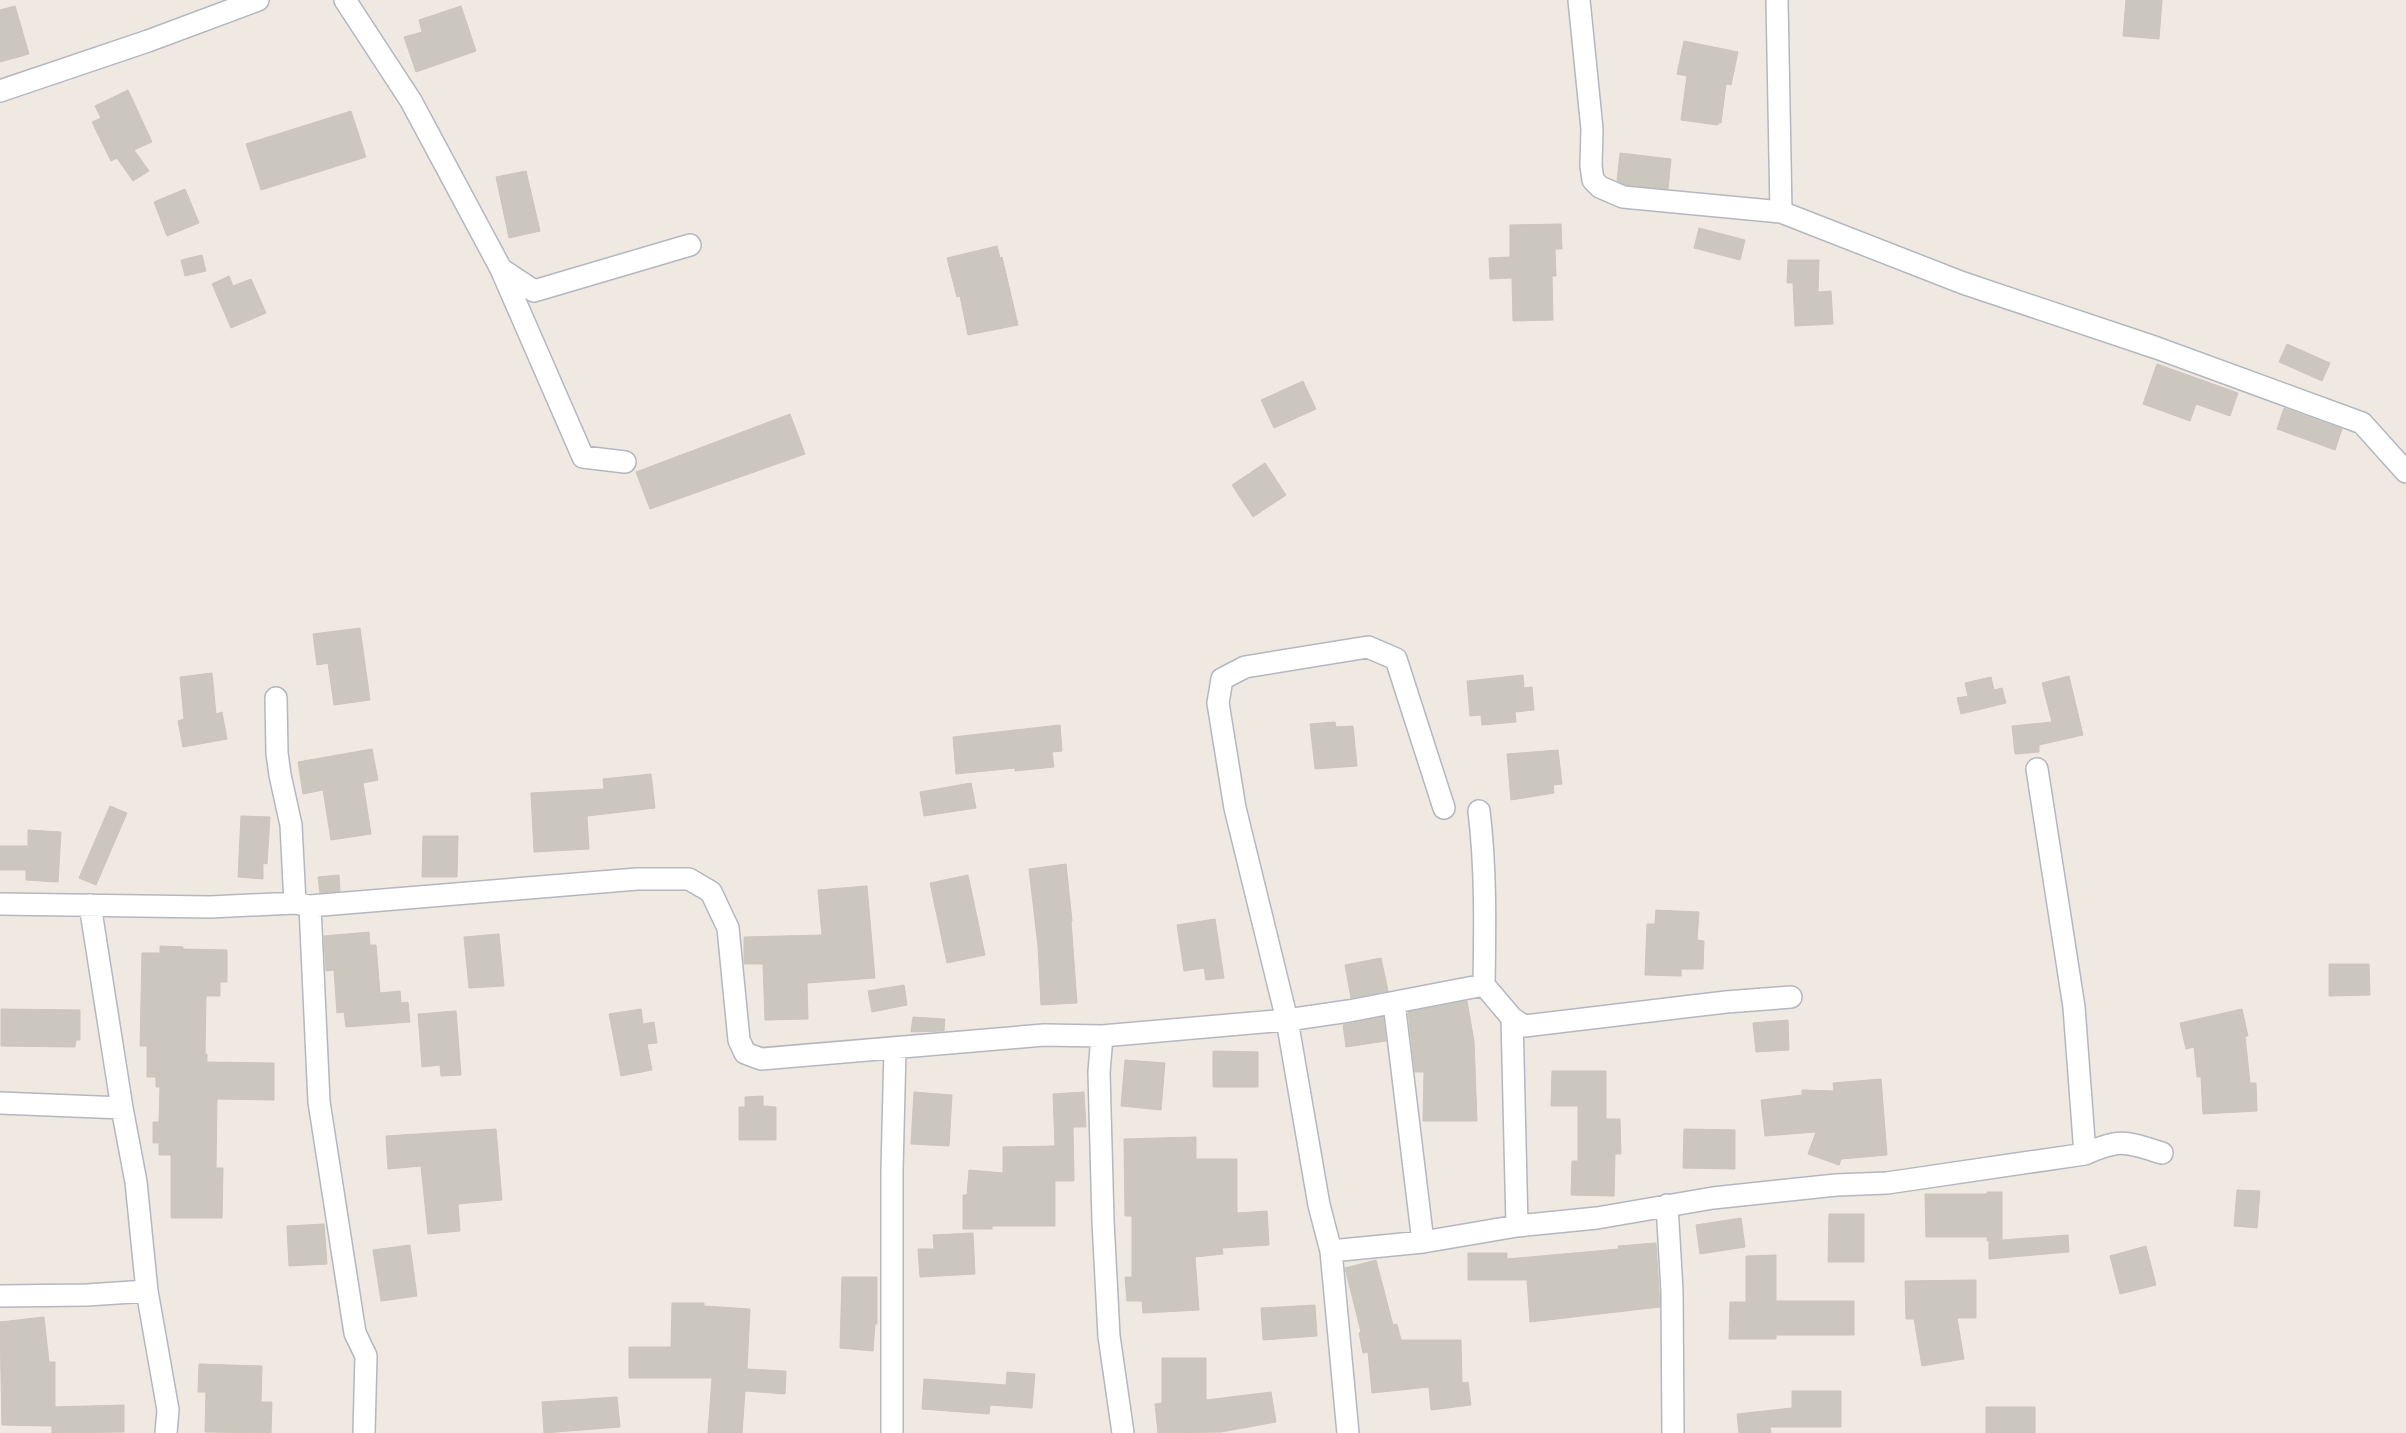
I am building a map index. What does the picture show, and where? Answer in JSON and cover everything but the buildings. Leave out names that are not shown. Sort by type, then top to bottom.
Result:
[{"type":"street","points":[[0,91],[148,41],[258,0]]},
{"type":"street","points":[[345,0],[411,102],[501,269],[583,457],[625,462]]},
{"type":"street","points":[[1579,0],[1592,129],[1591,166],[1594,180],[1600,187],[1623,197],[1780,212],[1963,283],[2157,348],[2362,423],[2406,472]]},
{"type":"street","points":[[1777,0],[1780,212]]},
{"type":"street","points":[[501,269],[534,291],[690,245]]},
{"type":"street","points":[[1348,1433],[1331,1251],[1319,1205],[1287,1020],[1235,808],[1218,703],[1222,679],[1245,667],[1368,648],[1396,659],[1444,808]]},
{"type":"street","points":[[276,698],[278,761],[291,826],[303,904],[320,1102],[354,1333],[366,1356],[364,1433]]},
{"type":"street","points":[[2037,769],[2074,1007],[2085,1154]]},
{"type":"street","points":[[1479,811],[1484,853],[1486,924],[1484,985],[1512,1018],[1524,1026],[1726,1002],[1791,997]]},
{"type":"street","points":[[0,904],[210,907],[303,904],[637,879],[689,879],[711,892],[728,928],[739,1040],[745,1053],[761,1059],[1044,1035],[1102,1036],[1287,1020],[1394,1003],[1484,985]]},
{"type":"street","points":[[90,905],[122,1108],[136,1182],[147,1291],[168,1410],[166,1433]]},
{"type":"street","points":[[1394,1003],[1424,1242]]},
{"type":"street","points":[[1512,1018],[1517,1226]]},
{"type":"street","points":[[1102,1036],[1099,1072],[1103,1230],[1109,1336],[1123,1433]]},
{"type":"street","points":[[892,1433],[892,1172],[895,1048]]},
{"type":"street","points":[[0,1102],[122,1108]]},
{"type":"street","points":[[1331,1251],[1424,1242],[1517,1226],[1597,1218],[1713,1198],[1836,1185],[1887,1183],[2085,1154],[2103,1146],[2124,1142],[2162,1153]]},
{"type":"street","points":[[1667,1205],[1672,1291],[1673,1433]]},
{"type":"street","points":[[0,1296],[87,1295],[147,1291]]}]
